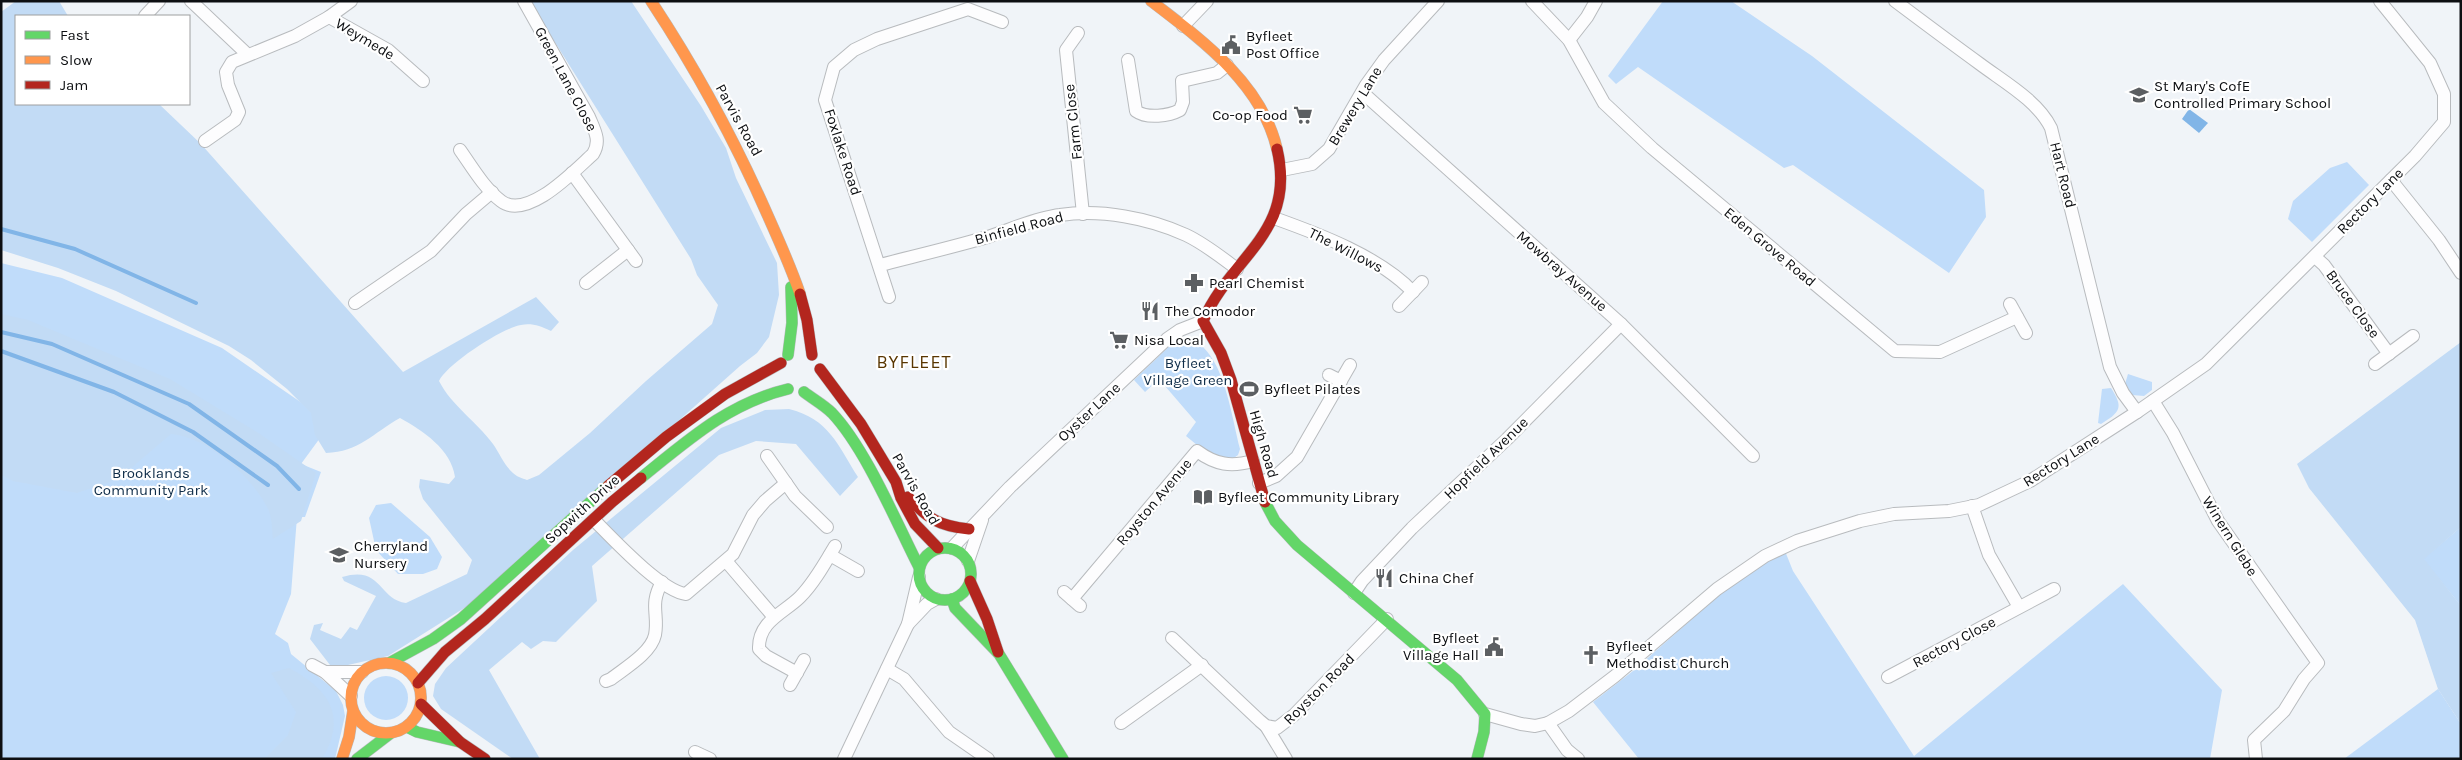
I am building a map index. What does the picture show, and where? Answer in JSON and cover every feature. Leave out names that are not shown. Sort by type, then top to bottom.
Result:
[{"type":"main road","name":"Parvis Road","points":[[651,1],[736,143],[804,303],[812,355]]},
{"type":"main road","points":[[1151,1],[1183,26],[1240,78],[1263,112],[1277,147],[1282,170],[1274,218],[1261,239],[1212,300],[1203,322]]},
{"type":"main road","name":"Parvis Road","points":[[783,372],[793,307],[787,260]]},
{"type":"main road","name":"High Road","points":[[1203,322],[1221,353],[1231,380],[1266,509],[1297,546],[1387,619],[1457,680],[1485,714]]},
{"type":"main road","points":[[800,351],[812,355],[820,369],[820,375],[814,386],[804,392],[783,372],[800,351]]},
{"type":"main road","name":"Parvis Road","points":[[820,369],[847,403],[896,482],[900,498],[915,524],[938,548]]},
{"type":"main road","name":"Sopwith Drive","points":[[418,683],[445,652],[485,619],[642,477],[725,412],[762,395],[783,372]]},
{"type":"main road","name":"Sopwith Drive","points":[[362,672],[370,666],[389,663],[433,639],[461,619],[601,491],[666,437],[725,394],[783,372]]},
{"type":"main road","name":"Parvis Road","points":[[804,392],[831,412],[846,432],[870,471],[919,572]]},
{"type":"main road","points":[[896,482],[936,524],[954,529],[969,529]]},
{"type":"main road","points":[[938,548],[952,548],[961,553],[968,561],[971,570],[967,589],[952,599],[936,599],[921,586],[919,572],[923,558],[938,548]]},
{"type":"main road","points":[[970,581],[987,619],[998,654]]},
{"type":"main road","points":[[952,599],[961,615],[998,654],[1063,759]]},
{"type":"main road","points":[[353,711],[368,729],[383,734],[407,727],[419,713],[421,704],[418,683],[406,669],[389,663]]},
{"type":"main road","points":[[342,759],[350,737],[353,711],[351,696],[354,683],[362,672]]},
{"type":"main road","points":[[421,704],[460,742],[484,759]]},
{"type":"main road","points":[[1477,759],[1484,732],[1485,714]]},
{"type":"main road","points":[[407,727],[417,732],[460,742]]},
{"type":"main road","points":[[357,759],[391,733]]},
{"type":"street","points":[[146,15],[159,1]]},
{"type":"street","points":[[191,1],[247,54]]},
{"type":"street","name":"Weymede","points":[[205,141],[235,120],[239,112],[228,85],[226,72],[232,62],[247,54],[295,36],[329,17],[351,1]]},
{"type":"street","name":"Green Lane Close","points":[[460,150],[502,202],[513,206],[524,206],[536,200],[572,173],[598,147],[598,138],[589,117],[524,1]]},
{"type":"street","points":[[1183,26],[1207,1]]},
{"type":"street","name":"Brewery Lane","points":[[1282,170],[1304,167],[1320,160],[1329,150],[1366,85],[1384,60],[1438,1]]},
{"type":"street","name":"Eden Grove Road","points":[[1532,1],[1569,40],[1604,103],[1652,148],[1895,351],[1940,352],[1984,334],[2017,317]]},
{"type":"street","points":[[1569,40],[1587,17],[1596,1]]},
{"type":"street","name":"Hart Road","points":[[1895,1],[1997,77],[2038,110],[2047,120],[2051,128],[2110,367],[2123,393],[2137,412]]},
{"type":"street","name":"Rectory Lane","points":[[1548,723],[1615,676],[1717,589],[1764,556],[1797,541],[1860,521],[1894,514],[1949,511],[1972,506],[2005,494],[2030,481],[2137,412],[2206,364],[2391,180],[2444,122],[2446,104],[2444,94],[2430,63],[2380,1]]},
{"type":"street","name":"Foxlake Road","points":[[889,297],[825,100],[834,67],[854,50],[876,39],[968,9],[1002,22]]},
{"type":"street","name":"Weymede","points":[[329,17],[388,50],[423,81]]},
{"type":"street","name":"Farm Close","points":[[1078,33],[1066,50],[1083,214]]},
{"type":"street","points":[[1128,60],[1136,111],[1146,115],[1160,115],[1180,110],[1183,102],[1182,81],[1217,73],[1227,65]]},
{"type":"street","name":"Mowbray Avenue","points":[[1363,93],[1621,324],[1754,456]]},
{"type":"street","points":[[572,173],[636,261]]},
{"type":"street","points":[[2391,180],[2439,240],[2461,273]]},
{"type":"street","points":[[355,303],[431,250],[466,214],[492,192]]},
{"type":"street","name":"Binfield Road","points":[[880,265],[984,238],[1059,215],[1083,214],[1137,219],[1165,227],[1186,235],[1208,247],[1237,269]]},
{"type":"street","name":"The Willows","points":[[1274,218],[1308,230],[1359,255],[1399,277],[1413,292]]},
{"type":"street","points":[[586,283],[628,250]]},
{"type":"street","name":"Bruce Close","points":[[2315,256],[2324,265],[2389,354]]},
{"type":"street","points":[[1399,306],[1422,282]]},
{"type":"street","points":[[2010,304],[2026,333]]},
{"type":"street","name":"Oyster Lane","points":[[952,548],[1017,480],[1166,339],[1180,330],[1203,322]]},
{"type":"street","name":"Hopfield Avenue","points":[[1354,593],[1362,581],[1412,528],[1507,439],[1621,324]]},
{"type":"street","name":"Bruce Close","points":[[2375,364],[2413,336]]},
{"type":"street","points":[[1259,483],[1276,476],[1297,457],[1350,365]]},
{"type":"street","points":[[1329,375],[1341,381]]},
{"type":"street","name":"Winern Glebe","points":[[2153,401],[2173,433],[2218,521],[2318,663],[2304,679],[2284,711],[2254,740],[2256,759]]},
{"type":"street","name":"Royston Avenue","points":[[1072,599],[1197,451],[1221,464],[1235,466],[1253,461]]},
{"type":"street","points":[[768,456],[795,496],[827,527]]},
{"type":"street","points":[[594,520],[642,566],[676,593],[686,594],[733,554],[753,515],[765,501],[786,483]]},
{"type":"street","points":[[1972,506],[1989,555],[2020,607]]},
{"type":"street","name":"Oyster Lane","points":[[968,561],[984,515]]},
{"type":"street","points":[[797,673],[766,656],[759,649],[759,642],[773,616],[801,596],[833,550],[858,571]]},
{"type":"street","points":[[726,561],[773,616]]},
{"type":"street","points":[[844,759],[908,624],[919,572]]},
{"type":"street","points":[[606,681],[611,679],[651,644],[655,634],[654,605],[656,592],[662,582]]},
{"type":"street","name":"Rectory Close","points":[[1888,678],[2054,589]]},
{"type":"street","points":[[908,624],[927,604],[936,599]]},
{"type":"street","name":"Royston Road","points":[[1266,726],[1277,728],[1284,725],[1387,619]]},
{"type":"street","name":"Royston Road","points":[[1172,638],[1266,726],[1286,759]]},
{"type":"street","points":[[790,685],[804,660]]},
{"type":"street","name":"Sopwith Drive","points":[[312,665],[325,672],[351,696]]},
{"type":"street","points":[[1121,723],[1202,665]]},
{"type":"street","points":[[887,669],[904,679],[949,732],[988,759]]},
{"type":"street","name":"Sopwith Drive","points":[[325,672],[362,672]]},
{"type":"street","points":[[1485,714],[1521,724],[1535,726],[1548,723],[1567,750],[1578,759]]},
{"type":"street","points":[[695,752],[710,759]]},
{"type":"green space","points":[[1663,1],[1731,1],[1812,56],[1984,190],[1986,217],[1949,273],[1793,165],[1784,168],[1638,67],[1616,84],[1608,76]]},
{"type":"green space","points":[[2347,162],[2369,185],[2312,242],[2288,219],[2293,201],[2330,168]]},
{"type":"green space","name":"Brooklands Community Park","points":[[1,263],[62,278],[222,348],[331,423],[301,464],[321,472],[305,517],[297,517],[291,594],[275,634],[288,643],[291,654],[336,691],[343,705],[345,716],[335,759],[1,759]]},
{"type":"green space","name":"Byfleet Village Green","points":[[1177,339],[1191,341],[1203,347],[1211,356],[1223,381],[1240,449],[1238,455],[1231,460],[1218,457],[1186,436],[1196,422],[1159,379],[1145,392],[1134,380]]},
{"type":"green space","points":[[2128,374],[2152,382],[2152,390],[2144,396],[2132,395],[2125,384]]},
{"type":"green space","points":[[2111,388],[2118,400],[2118,409],[2116,413],[2101,424],[2098,423],[2102,389]]},
{"type":"green space","points":[[391,503],[430,537],[442,557],[437,569],[423,574],[398,574],[376,550],[369,518],[376,505]]},
{"type":"green space","points":[[2461,527],[2461,606],[2423,559]]},
{"type":"green space","points":[[1785,551],[1793,571],[1914,756],[2123,584],[2222,690],[2210,759],[1639,759],[1593,702],[1633,671],[1735,581]]},
{"type":"green space","points":[[382,676],[390,676],[402,682],[408,698],[402,714],[390,720],[382,720],[370,714],[364,702],[364,694],[370,682]]},
{"type":"green space","points":[[2438,689],[2461,724],[2461,759],[2344,759]]},
{"type":"shaded area","points":[[16,1],[59,1],[67,15],[15,15],[15,105],[160,105],[201,144],[403,372],[536,297],[559,322],[551,331],[540,326],[525,324],[512,328],[463,357],[439,381],[457,406],[493,444],[510,470],[516,476],[527,480],[539,475],[590,433],[712,324],[718,305],[697,275],[691,259],[529,1],[631,1],[701,106],[726,148],[736,178],[777,263],[779,295],[769,337],[757,353],[477,600],[388,656],[339,667],[330,665],[310,639],[314,625],[323,623],[320,630],[341,639],[350,627],[357,630],[376,596],[344,581],[342,577],[365,575],[390,596],[406,603],[467,574],[472,560],[423,499],[419,487],[420,479],[449,484],[455,477],[448,458],[435,442],[400,418],[357,445],[338,452],[326,453],[315,435],[311,413],[287,389],[251,360],[229,346],[116,291],[58,268],[1,250],[1,12]]},
{"type":"shaded area","points":[[1,314],[28,320],[170,379],[260,434],[316,473],[301,521],[273,539],[269,511],[253,485],[228,461],[214,451],[185,437],[171,434],[130,469],[110,482],[77,493],[13,481],[1,475]]},
{"type":"shaded area","points":[[2461,342],[2461,527],[2424,559],[2461,606],[2461,724],[2438,689],[2415,620],[2309,488],[2297,464]]},
{"type":"shaded area","points":[[789,409],[803,413],[823,426],[831,434],[858,477],[840,496],[796,444],[756,441],[719,455],[592,566],[597,601],[556,642],[543,641],[531,649],[522,642],[489,670],[540,759],[513,759],[441,709],[433,696],[435,684],[446,668],[573,550],[721,428],[765,410]]},
{"type":"shaded area","points":[[289,668],[315,685],[324,695],[334,717],[330,744],[322,759],[264,759],[288,735],[296,712],[271,673]]},
{"type":"water","points":[[2189,109],[2208,123],[2199,133],[2182,119]]},
{"type":"waterway","points":[[1,229],[75,249],[196,303]]},
{"type":"waterway","points":[[1,332],[52,344],[189,404],[277,466],[299,489]]},
{"type":"waterway","points":[[1,351],[114,392],[193,432],[268,485]]},
{"type":"traffic: fast","points":[[788,355],[792,323],[791,287]]},
{"type":"traffic: fast","points":[[641,478],[710,424],[728,413],[747,403],[788,389]]},
{"type":"traffic: fast","points":[[804,392],[832,413],[857,446],[880,487],[919,567]]},
{"type":"traffic: fast","points":[[389,663],[433,639],[461,619],[608,486]]},
{"type":"traffic: fast","points":[[1265,502],[1275,521],[1297,545],[1457,680],[1485,714],[1484,732],[1477,759]]},
{"type":"traffic: fast","points":[[940,548],[950,548],[964,555],[971,569],[971,574],[971,579],[964,593],[950,600],[940,600],[930,596],[923,589],[919,579],[919,569],[923,559],[930,552],[940,548]]},
{"type":"traffic: fast","points":[[952,599],[955,608],[999,654],[1063,759]]},
{"type":"traffic: fast","points":[[407,727],[417,732],[460,742]]},
{"type":"traffic: fast","points":[[357,759],[391,733]]},
{"type":"traffic: slow","points":[[651,1],[699,79],[742,160],[789,264],[800,294]]},
{"type":"traffic: slow","points":[[1151,1],[1190,31],[1228,65],[1258,104],[1269,126],[1277,149]]},
{"type":"traffic: slow","points":[[393,663],[406,669],[415,678],[419,684],[421,698],[419,712],[411,723],[400,731],[379,733],[372,731],[361,723],[353,712],[351,691],[353,684],[361,673],[372,665],[393,663]]},
{"type":"traffic: slow","points":[[342,759],[349,737],[353,711]]},
{"type":"traffic: jam","points":[[1265,502],[1231,380],[1221,353],[1203,321],[1215,298],[1258,242],[1270,223],[1278,202],[1281,178],[1277,149]]},
{"type":"traffic: jam","points":[[800,294],[807,320],[812,355]]},
{"type":"traffic: jam","points":[[608,486],[666,437],[725,394],[781,363]]},
{"type":"traffic: jam","points":[[820,369],[861,424],[896,482],[901,498],[915,524],[938,548]]},
{"type":"traffic: jam","points":[[418,683],[445,652],[485,619],[612,502],[641,478]]},
{"type":"traffic: jam","points":[[908,497],[922,511],[935,520],[950,526],[969,529]]},
{"type":"traffic: jam","points":[[970,581],[987,619],[998,652]]},
{"type":"traffic: jam","points":[[421,704],[460,742],[485,759]]},
{"type":"place","name":"Byfleet Post Office","points":[[1231,45]]},
{"type":"place","name":"St Mary's CofE Controlled Primary School","points":[[2139,95]]},
{"type":"place","name":"Co-op Food","points":[[1303,115]]},
{"type":"place","name":"Pearl Chemist","points":[[1194,283]]},
{"type":"place","name":"The Comodor","points":[[1150,311]]},
{"type":"place","name":"Nisa Local","points":[[1119,340]]},
{"type":"place","name":"Byfleet Pilates","points":[[1249,389]]},
{"type":"place","name":"Byfleet Community Library","points":[[1203,497]]},
{"type":"place","name":"Cherryland Nursery","points":[[339,555]]},
{"type":"place","name":"China Chef","points":[[1384,578]]},
{"type":"place","name":"Byfleet Village Hall","points":[[1494,647]]},
{"type":"place","name":"Byfleet Methodist Church","points":[[1591,655]]},
{"type":"district","name":"BYFLEET","points":[[914,362]]}]
